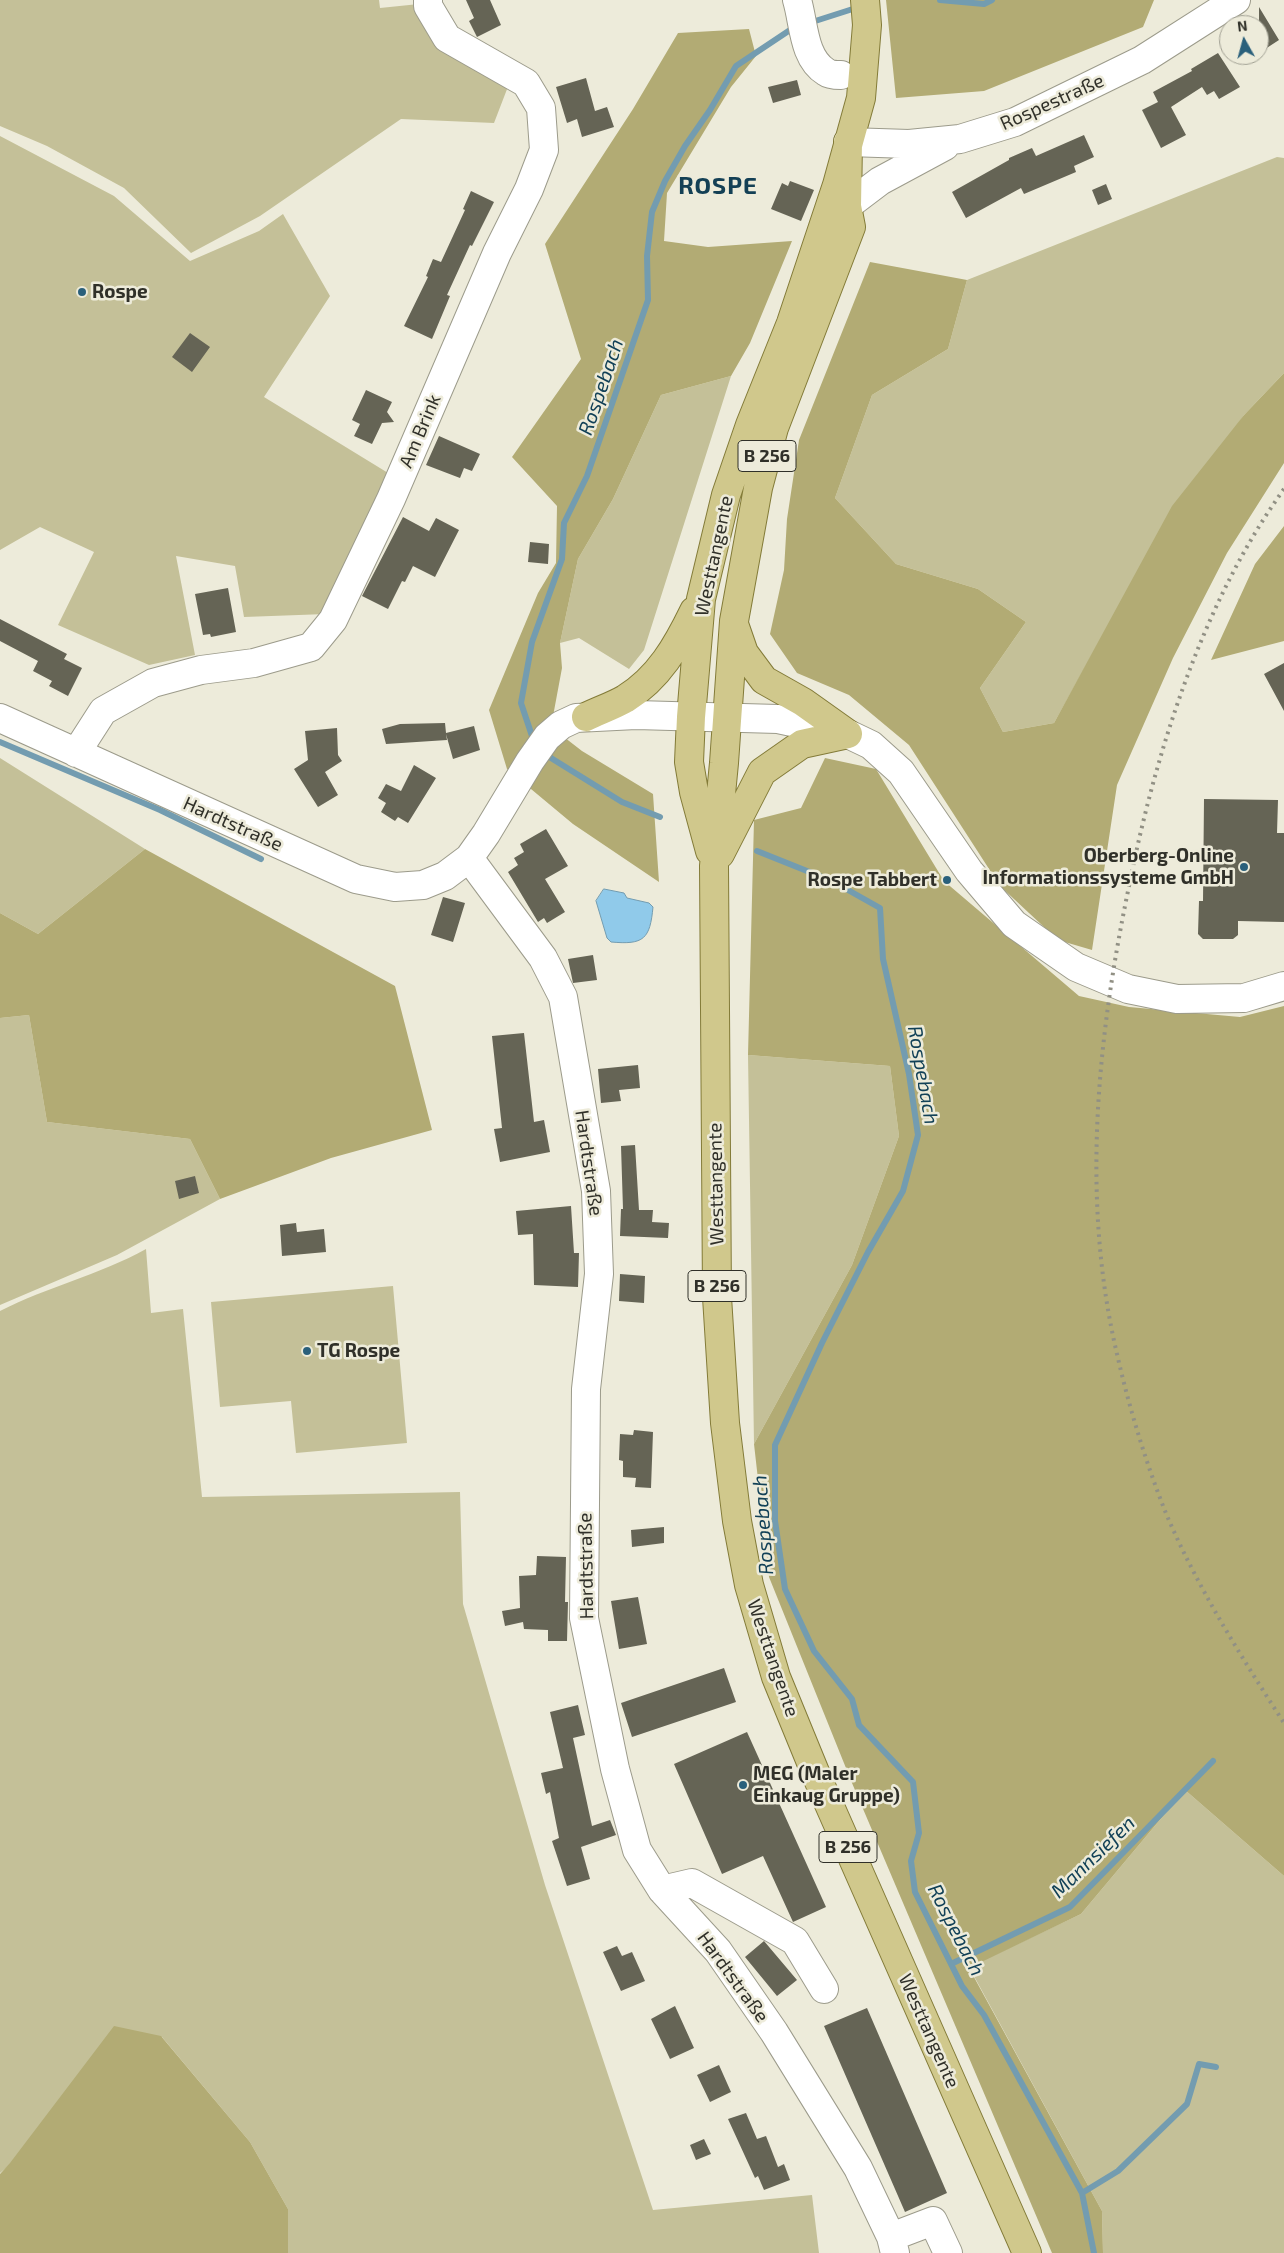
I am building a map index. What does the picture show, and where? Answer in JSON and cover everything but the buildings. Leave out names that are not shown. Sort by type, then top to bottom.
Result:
[{"type":"main road","name":"Westtangente","points":[[714,866],[694,792],[689,762],[701,599],[726,495],[750,425],[794,314],[837,185],[861,98],[866,12]]},
{"type":"main road","name":"Westtangente","points":[[848,142],[847,206],[851,227],[847,242],[774,428],[758,488],[734,621],[714,866],[717,1298],[725,1423],[737,1521],[749,1585],[776,1677],[817,1777],[1027,2253]]},
{"type":"main road","name":"B 256","points":[[586,717],[625,699],[656,674],[677,646],[701,599]]},
{"type":"main road","points":[[734,621],[744,653],[764,680],[803,702],[848,734]]},
{"type":"main road","name":"B 256","points":[[714,866],[762,772],[802,744],[848,734]]},
{"type":"street","name":"Am Brink","points":[[76,753],[103,712],[153,683],[201,670],[254,663],[312,647],[333,620],[391,500],[497,253],[529,190],[544,150],[541,108],[526,83],[447,38],[428,6],[428,0]]},
{"type":"street","name":"Rospestraße","points":[[848,142],[909,144],[960,139],[1015,122],[1142,60],[1236,0]]},
{"type":"street","points":[[798,5],[806,41],[813,60],[827,73],[842,75]]},
{"type":"street","points":[[847,206],[880,181],[960,139]]},
{"type":"street","name":"Hardtstraße","points":[[0,718],[356,878],[395,887],[423,885],[445,876],[469,858],[547,737],[561,725],[576,718],[636,715],[778,719],[848,734],[871,744],[901,772],[969,871],[1014,924],[1076,967],[1128,988],[1177,999],[1244,998],[1284,986]]},
{"type":"street","name":"Hardtstraße","points":[[469,858],[543,958],[563,997],[596,1191],[599,1265],[586,1389],[584,1618],[615,1769],[637,1850],[662,1890],[718,1951],[774,2032],[858,2168],[893,2245]]},
{"type":"street","points":[[662,1890],[692,1883],[795,1941],[824,1989]]},
{"type":"street","points":[[893,2245],[933,2221],[948,2253]]},
{"type":"shaded area","points":[[0,0],[379,0],[380,8],[419,4],[509,84],[494,123],[401,119],[260,216],[191,253],[124,188],[47,146],[0,126]]},
{"type":"shaded area","points":[[886,0],[1154,0],[1143,27],[984,91],[896,98]]},
{"type":"shaded area","points":[[749,29],[756,56],[731,87],[667,193],[664,241],[708,247],[792,241],[750,343],[731,376],[661,395],[613,499],[578,559],[560,643],[562,668],[551,727],[582,751],[653,794],[659,882],[573,824],[507,769],[489,710],[538,593],[556,563],[557,506],[512,457],[581,359],[545,244],[633,109],[678,33]]},
{"type":"shaded area","points":[[0,136],[114,196],[190,261],[259,231],[283,214],[330,296],[264,397],[393,476],[326,614],[244,617],[235,566],[176,556],[195,655],[149,665],[58,625],[94,552],[40,527],[0,550]]},
{"type":"shaded area","points":[[1277,157],[1284,158],[1284,373],[1244,415],[1104,633],[1054,723],[1003,732],[980,688],[1026,622],[978,589],[896,564],[835,498],[872,395],[948,349],[967,280]]},
{"type":"shaded area","points":[[870,262],[967,280],[948,349],[872,395],[835,498],[896,564],[978,589],[1026,622],[980,688],[1003,732],[1054,723],[1172,506],[1244,415],[1284,373],[1284,463],[1227,553],[1173,658],[1117,785],[1092,950],[1058,940],[1000,886],[909,745],[849,695],[797,673],[770,634],[784,570],[787,519],[799,440]]},
{"type":"shaded area","points":[[731,376],[644,650],[629,669],[579,638],[560,643],[578,559],[613,499],[661,395]]},
{"type":"shaded area","points":[[1284,526],[1284,641],[1211,660],[1255,564]]},
{"type":"shaded area","points":[[0,758],[145,849],[38,934],[0,913]]},
{"type":"shaded area","points":[[825,758],[876,769],[944,881],[1079,996],[1129,1007],[1240,1017],[1284,1006],[1284,1876],[1185,1790],[1081,1914],[969,1968],[1102,2211],[1103,2253],[1052,2253],[852,1783],[769,1577],[754,1444],[852,1265],[899,1136],[890,1066],[748,1055],[754,820],[801,808]]},
{"type":"shaded area","points":[[145,849],[395,986],[432,1130],[331,1158],[220,1199],[190,1139],[47,1122],[29,1015],[0,1018],[0,913],[38,934]]},
{"type":"shaded area","points":[[29,1015],[47,1122],[190,1139],[220,1199],[117,1255],[0,1305],[0,1018]]},
{"type":"shaded area","points":[[748,1055],[890,1066],[899,1136],[852,1265],[754,1444]]},
{"type":"shaded area","points":[[146,1249],[151,1313],[183,1309],[202,1497],[460,1492],[463,1604],[545,1885],[653,2210],[812,2195],[819,2253],[288,2253],[288,2209],[250,2142],[162,2037],[0,2173],[0,1311],[110,1266]]},
{"type":"shaded area","name":"TG Rospe","points":[[393,1286],[407,1443],[296,1453],[291,1401],[220,1407],[211,1302]]},
{"type":"shaded area","points":[[1185,1790],[1284,1876],[1284,2253],[1103,2253],[1102,2211],[969,1967],[1081,1914]]},
{"type":"shaded area","points":[[114,2026],[161,2036],[250,2142],[288,2209],[288,2253],[0,2253],[0,2174]]},
{"type":"water","points":[[604,889],[624,893],[627,898],[649,903],[653,907],[650,926],[643,938],[638,941],[622,943],[611,942],[607,938],[596,901]]},
{"type":"waterway","points":[[940,0],[984,4],[992,0]]},
{"type":"waterway","name":"Rospebach","points":[[809,23],[859,7]]},
{"type":"waterway","name":"Rospebach","points":[[537,741],[532,736],[521,703],[532,642],[562,559],[564,523],[587,476],[648,300],[647,256],[652,212],[665,181],[685,146],[710,110],[736,66],[790,30],[798,27]]},
{"type":"waterway","points":[[0,742],[160,810],[261,859]]},
{"type":"waterway","name":"Rospebach","points":[[545,751],[551,758],[622,802],[660,817]]},
{"type":"waterway","name":"Rospebach","points":[[757,851],[832,881],[880,908],[883,959],[909,1074],[918,1135],[903,1191],[868,1252],[822,1343],[775,1445],[775,1521],[785,1589],[814,1651],[852,1699],[859,1725],[913,1782],[919,1833],[911,1861],[915,1892],[962,1986],[984,2015],[1082,2193],[1094,2253]]},
{"type":"waterway","name":"Mannsiefen","points":[[951,1964],[1070,1907],[1213,1761]]},
{"type":"waterway","points":[[1082,2193],[1118,2171],[1187,2104],[1199,2064],[1216,2067]]},
{"type":"railway","points":[[1284,489],[1255,533],[1229,581],[1206,630],[1185,681],[1152,786],[1128,891],[1108,1006],[1101,1064],[1096,1180],[1099,1238],[1106,1296],[1117,1354],[1132,1414],[1151,1472],[1165,1511],[1190,1566],[1235,1646],[1284,1723]]},
{"type":"place","name":"Rospe","points":[[82,292]]},
{"type":"place","name":"Oberberg-Online Informationssysteme GmbH","points":[[1244,867]]},
{"type":"place","name":"Rospe Tabbert","points":[[947,880]]},
{"type":"place","name":"TG Rospe","points":[[307,1351]]},
{"type":"place","name":"MEG (Maler Einkaug Gruppe)","points":[[743,1785]]},
{"type":"district","name":"ROSPE","points":[[718,186]]}]
